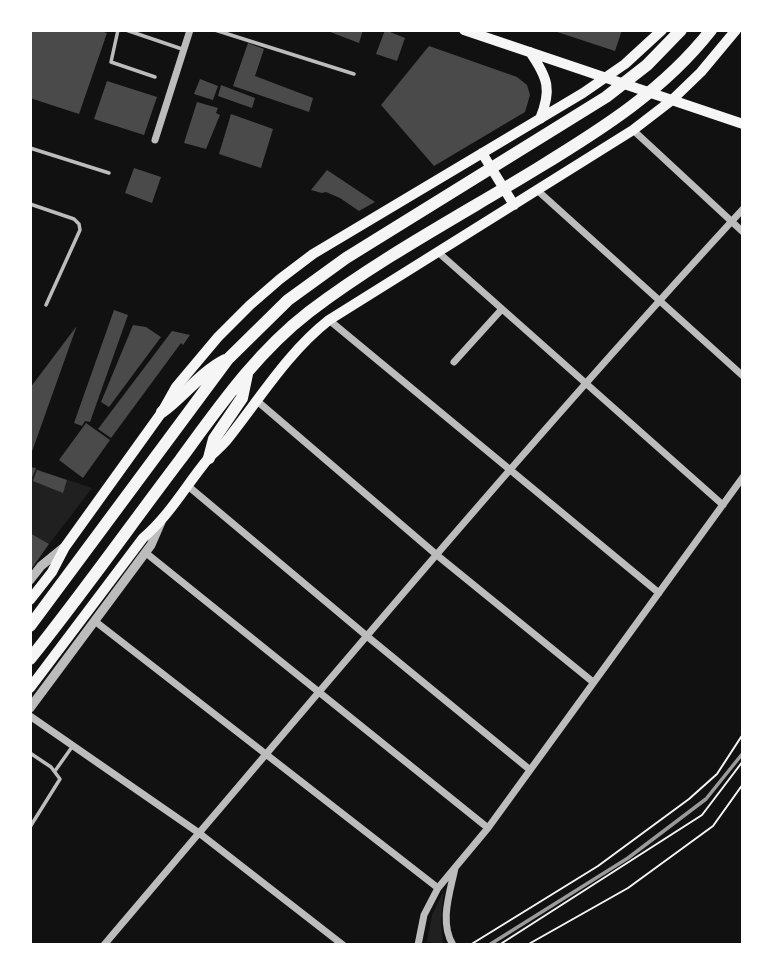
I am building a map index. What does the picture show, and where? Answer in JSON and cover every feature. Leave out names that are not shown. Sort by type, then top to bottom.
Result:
[{"type":"highway","points":[[30,626],[245,339],[313,281],[629,81],[681,30]]},
{"type":"highway","points":[[30,659],[247,371],[309,312],[603,128],[677,68],[710,30]]},
{"type":"highway","points":[[162,412],[183,397],[206,370],[228,359]]},
{"type":"highway","points":[[209,458],[214,439],[242,398],[247,371]]},
{"type":"main road","points":[[464,30],[743,124]]},
{"type":"main road","points":[[30,600],[162,412],[176,387],[211,345],[280,279],[313,254],[605,78],[625,64],[662,30]]},
{"type":"main road","points":[[30,688],[143,538],[161,522],[209,458],[224,444],[256,400],[306,341],[330,320],[633,130],[672,100],[701,72],[736,30]]},
{"type":"main road","points":[[530,52],[547,85],[547,102],[540,119]]},
{"type":"main road","points":[[482,153],[514,205]]},
{"type":"street","points":[[155,140],[190,30]]},
{"type":"street","points":[[633,130],[743,232]]},
{"type":"street","points":[[537,190],[743,376]]},
{"type":"street","points":[[104,945],[319,692],[659,301],[743,209]]},
{"type":"street","points":[[439,253],[723,505]]},
{"type":"street","points":[[454,362],[502,309]]},
{"type":"street","points":[[330,320],[659,593]]},
{"type":"street","points":[[256,400],[438,556],[593,681]]},
{"type":"street","points":[[418,945],[424,915],[438,888],[488,828],[743,477]]},
{"type":"street","points":[[188,485],[529,769]]},
{"type":"street","points":[[30,708],[146,552],[161,522]]},
{"type":"street","points":[[30,580],[41,566],[65,547]]},
{"type":"street","points":[[146,552],[488,828]]},
{"type":"street","points":[[96,622],[438,888]]},
{"type":"street","points":[[30,716],[199,833],[344,945]]},
{"type":"street","points":[[453,945],[446,926],[447,902],[455,866]]},
{"type":"lane","points":[[118,30],[111,62],[155,77]]},
{"type":"lane","points":[[126,30],[184,49]]},
{"type":"lane","points":[[215,30],[354,74]]},
{"type":"lane","points":[[30,148],[109,173]]},
{"type":"lane","points":[[30,205],[74,219],[80,230],[46,305]]},
{"type":"lane","points":[[55,771],[73,746]]},
{"type":"lane","points":[[30,753],[55,771],[60,779],[30,827]]},
{"type":"path","points":[[470,945],[598,866],[689,799],[717,775],[743,734]]},
{"type":"path","points":[[499,945],[702,815],[743,761]]},
{"type":"path","points":[[527,945],[628,888],[713,826],[743,784]]},
{"type":"shaded area","points":[[30,467],[92,488],[49,544],[30,533]]},
{"type":"shaded area","points":[[444,890],[441,920],[443,944],[427,942],[432,915]]},
{"type":"building","points":[[30,30],[97,30],[107,33],[79,114],[30,98]]},
{"type":"building","points":[[325,30],[363,30],[359,43]]},
{"type":"building","points":[[385,30],[405,38],[397,61],[376,54]]},
{"type":"building","points":[[551,30],[622,30],[615,51]]},
{"type":"building","points":[[248,43],[264,49],[255,76],[313,98],[309,112],[233,86]]},
{"type":"building","points":[[429,46],[517,77],[527,85],[530,95],[525,112],[434,166],[381,105]]},
{"type":"building","points":[[200,79],[218,86],[213,100],[194,94]]},
{"type":"building","points":[[107,81],[157,97],[144,135],[94,119]]},
{"type":"building","points":[[221,85],[255,98],[252,108],[218,96]]},
{"type":"building","points":[[197,102],[218,108],[216,113],[220,115],[206,149],[184,143]]},
{"type":"building","points":[[231,114],[273,129],[261,168],[219,154]]},
{"type":"building","points":[[134,168],[161,177],[152,203],[125,193]]},
{"type":"building","points":[[327,170],[375,202],[359,211],[340,198],[311,190]]},
{"type":"building","points":[[114,310],[128,315],[90,422],[85,421],[82,426],[74,423]]},
{"type":"building","points":[[133,325],[146,327],[161,337],[109,407],[101,402]]},
{"type":"building","points":[[76,328],[30,457],[30,388]]},
{"type":"building","points":[[172,331],[190,335],[183,345],[181,343],[111,438],[98,429]]},
{"type":"building","points":[[86,423],[110,440],[83,478],[59,460]]},
{"type":"building","points":[[30,467],[36,468],[30,482]]},
{"type":"building","points":[[37,470],[67,480],[63,493],[33,481]]},
{"type":"building","points":[[30,533],[49,544],[30,571]]},
{"type":"railway","points":[[489,945],[628,858],[706,799],[743,753]]}]
